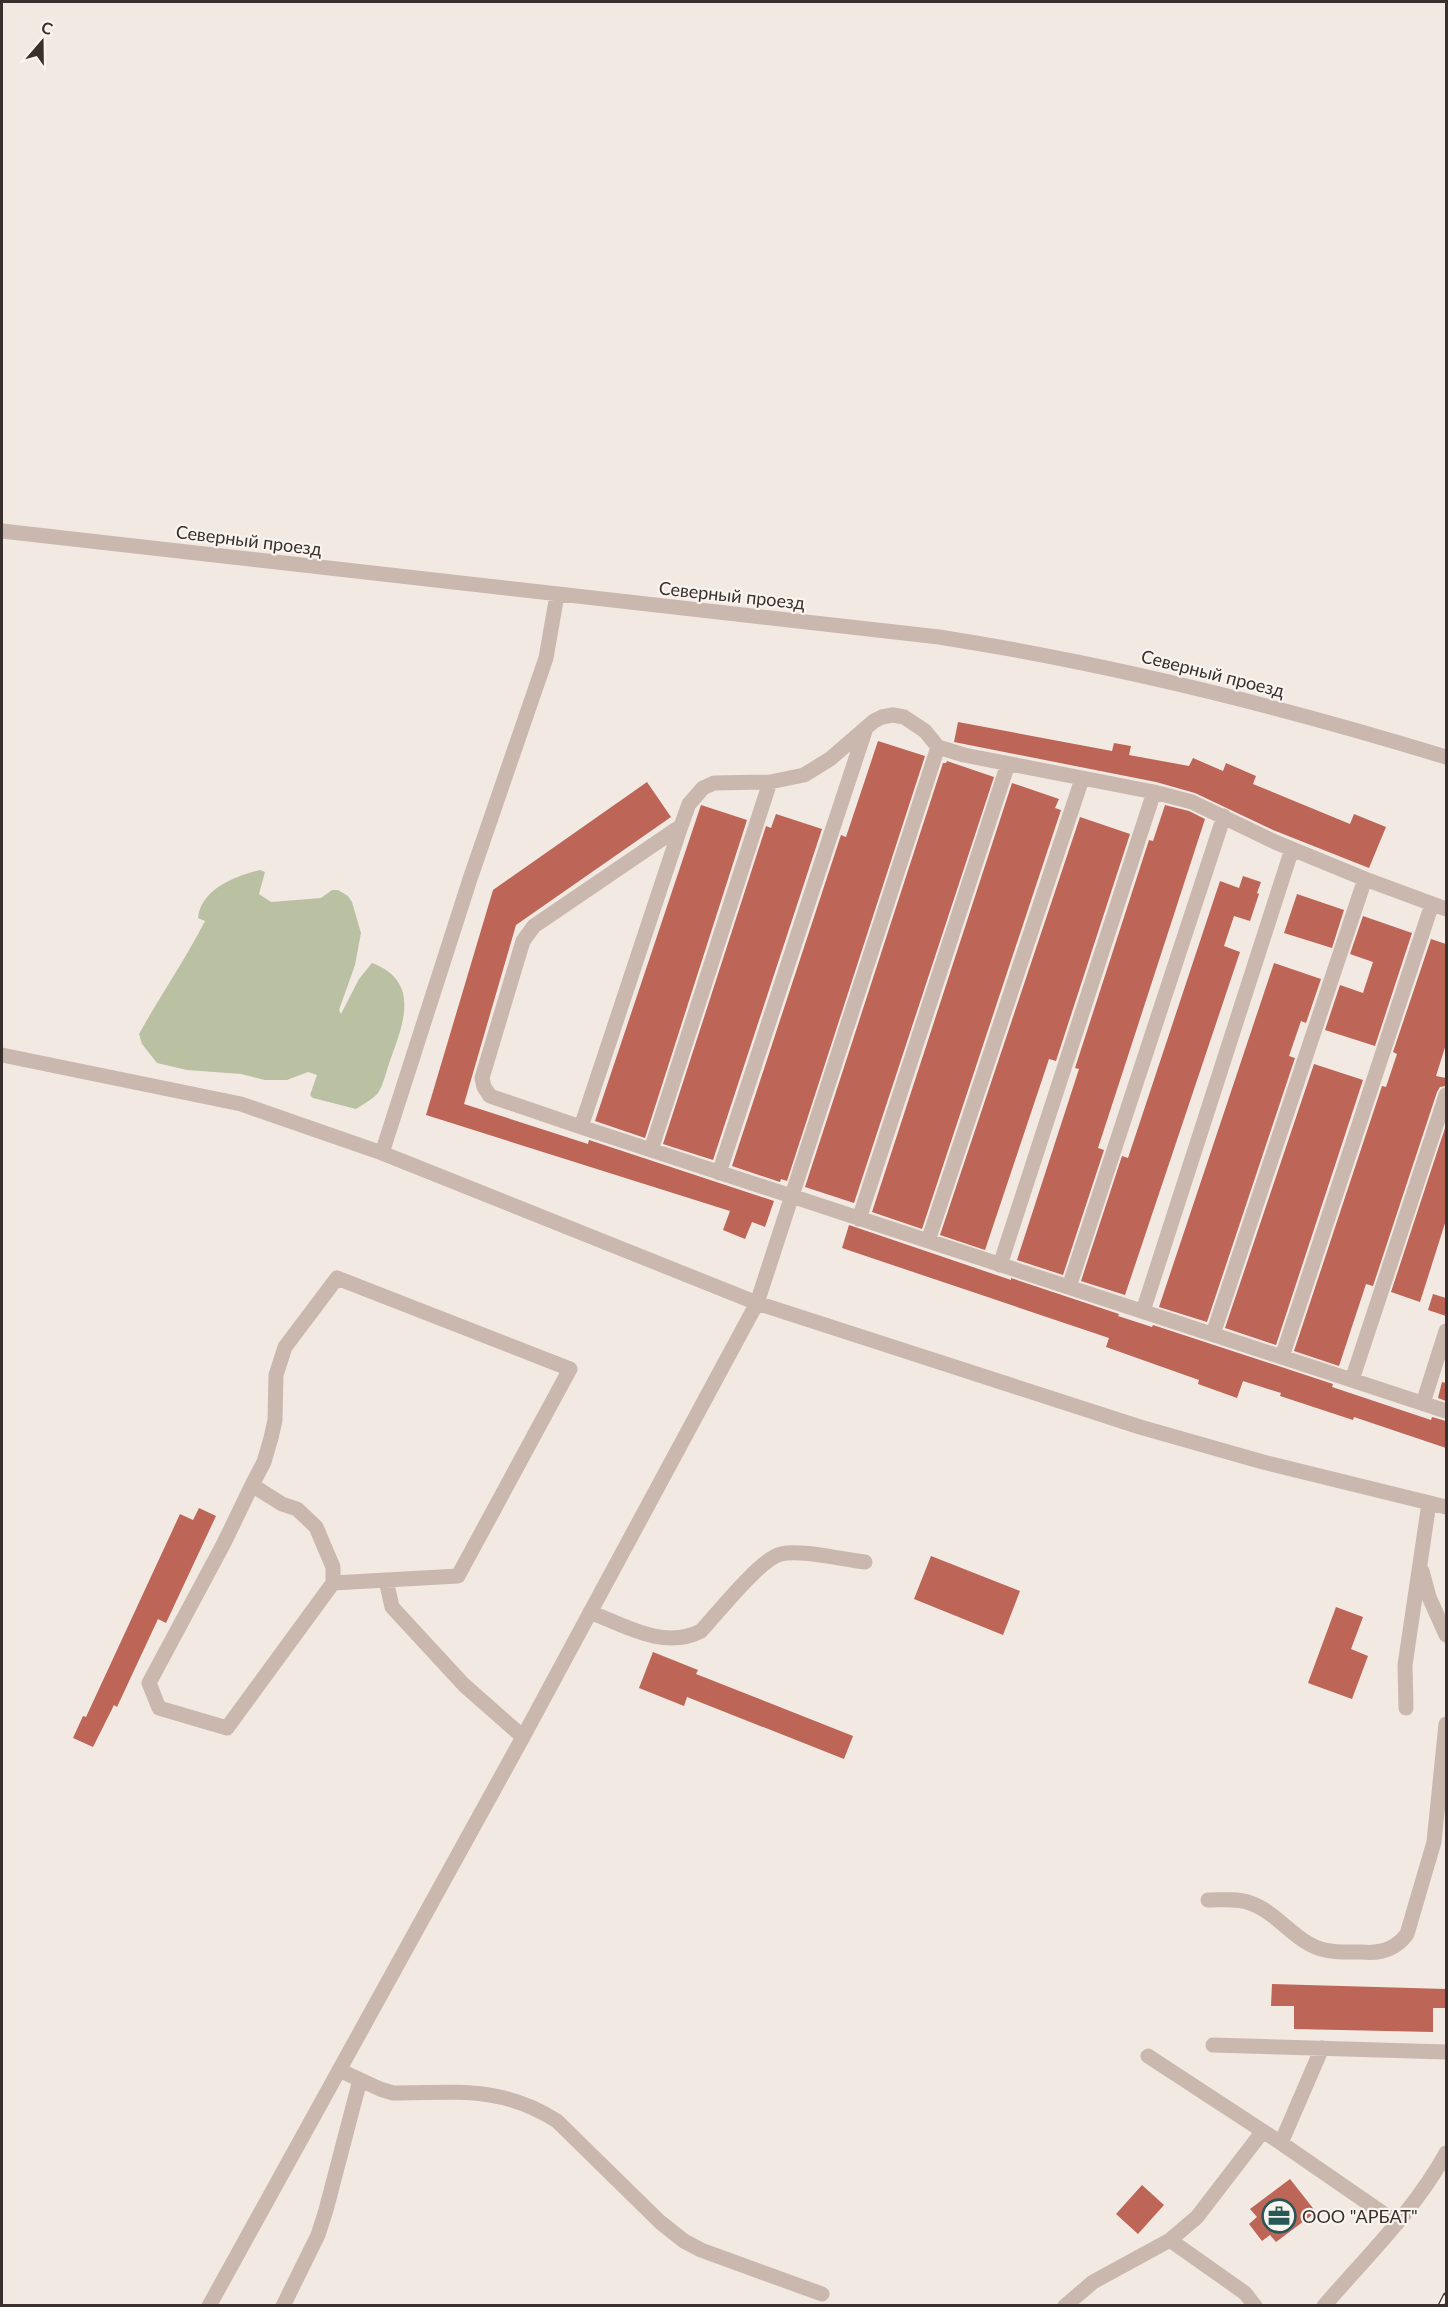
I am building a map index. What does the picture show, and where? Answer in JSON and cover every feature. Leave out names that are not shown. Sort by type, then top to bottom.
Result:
[{"type":"street","name":"Северный проезд","points":[[2,531],[939,637],[1017,649],[1178,683],[1288,711],[1446,757]]},
{"type":"street","points":[[382,1153],[470,879],[546,658],[557,595]]},
{"type":"street","points":[[580,1127],[681,826],[689,804],[703,788],[714,783],[770,782],[804,775],[818,768],[882,717],[893,715],[904,717],[925,731],[938,747],[964,756],[1154,792],[1192,802],[1292,849],[1439,906],[1282,1357]]},
{"type":"street","points":[[719,1173],[866,728]]},
{"type":"street","points":[[209,2306],[523,1737],[757,1303],[938,747]]},
{"type":"street","points":[[859,1218],[1008,764]]},
{"type":"street","points":[[928,1241],[1082,779]]},
{"type":"street","points":[[651,1150],[770,782]]},
{"type":"street","points":[[1000,1264],[1154,792]]},
{"type":"street","points":[[1069,1287],[1224,816]]},
{"type":"street","points":[[681,826],[534,926],[523,941],[483,1070],[484,1087],[490,1096],[1446,1411]]},
{"type":"street","points":[[1143,1311],[1292,849]]},
{"type":"street","points":[[1213,1334],[1365,879]]},
{"type":"street","points":[[2,1055],[241,1104],[382,1153],[757,1303],[1140,1427],[1263,1462],[1446,1507]]},
{"type":"street","points":[[1352,1380],[1446,1095]]},
{"type":"street","points":[[252,1485],[282,1504],[297,1509],[316,1527],[333,1567],[333,1583],[227,1728],[159,1708],[149,1683],[224,1543],[252,1485],[264,1462],[275,1420],[276,1375],[285,1347],[337,1278],[570,1369],[458,1576],[333,1583]]},
{"type":"street","points":[[1423,1403],[1446,1331]]},
{"type":"street","points":[[1406,1708],[1405,1665],[1429,1503]]},
{"type":"street","points":[[590,1612],[659,1637],[676,1639],[690,1637],[701,1631],[760,1567],[781,1554],[794,1553],[865,1562]]},
{"type":"street","points":[[1421,1556],[1423,1577],[1429,1597],[1446,1635]]},
{"type":"street","points":[[386,1580],[392,1607],[464,1685],[523,1737]]},
{"type":"street","points":[[1208,1900],[1250,1902],[1303,1939],[1326,1950],[1372,1953],[1388,1950],[1400,1944],[1407,1934],[1433,1850],[1446,1724]]},
{"type":"street","points":[[1214,2044],[1446,2052]]},
{"type":"street","points":[[1281,2143],[1322,2048]]},
{"type":"street","points":[[1148,2056],[1281,2143],[1397,2223]]},
{"type":"street","points":[[339,2070],[393,2092],[488,2093],[517,2100],[539,2109],[557,2121],[660,2222],[684,2241],[701,2250],[822,2294]]},
{"type":"street","points":[[283,2306],[318,2235],[360,2080]]},
{"type":"street","points":[[1065,2306],[1093,2282],[1170,2240],[1197,2217],[1263,2131]]},
{"type":"street","points":[[1324,2306],[1397,2223],[1431,2178],[1446,2153]]},
{"type":"street","points":[[1170,2240],[1245,2293],[1256,2306]]},
{"type":"green space","points":[[260,870],[265,872],[259,894],[271,902],[321,898],[332,890],[338,890],[348,896],[352,902],[361,933],[355,965],[339,1010],[341,1014],[359,979],[372,963],[387,971],[397,980],[403,991],[403,1017],[382,1085],[376,1095],[356,1109],[313,1098],[310,1095],[317,1075],[308,1072],[287,1080],[265,1080],[241,1074],[187,1070],[157,1063],[142,1044],[139,1034],[205,921],[198,918],[205,899],[230,880]]},
{"type":"building","points":[[958,722],[1112,751],[1114,743],[1131,746],[1129,755],[1189,766],[1193,758],[1223,771],[1226,763],[1256,776],[1253,784],[1350,824],[1354,814],[1386,827],[1369,868],[1273,830],[1195,793],[1156,782],[954,742]]},
{"type":"building","points":[[878,741],[925,756],[787,1181],[781,1179],[780,1182],[732,1166],[841,835],[846,837]]},
{"type":"building","points":[[947,761],[994,777],[854,1203],[805,1187],[943,763]]},
{"type":"building","points":[[647,782],[671,817],[516,925],[464,1104],[588,1144],[589,1140],[774,1201],[765,1227],[752,1222],[745,1239],[723,1230],[730,1211],[426,1115],[493,890]]},
{"type":"building","points":[[1012,783],[1059,799],[1055,808],[1061,810],[922,1229],[872,1212]]},
{"type":"building","points":[[701,805],[747,820],[645,1138],[595,1121]]},
{"type":"building","points":[[1165,805],[1189,811],[1205,819],[1098,1148],[1104,1150],[1063,1275],[1017,1260],[1079,1069],[1075,1068],[1149,840],[1153,841]]},
{"type":"building","points":[[776,814],[822,829],[713,1160],[663,1144],[766,826],[771,828]]},
{"type":"building","points":[[1080,817],[1130,834],[1056,1061],[1049,1059],[985,1250],[940,1235]]},
{"type":"building","points":[[1243,876],[1261,882],[1257,893],[1259,894],[1250,921],[1234,916],[1224,946],[1240,952],[1125,1295],[1081,1281],[1122,1156],[1128,1158],[1220,881],[1239,888]]},
{"type":"building","points":[[1297,894],[1344,910],[1332,948],[1284,933]]},
{"type":"building","points":[[1363,916],[1412,933],[1375,1046],[1325,1030],[1340,985],[1363,993],[1373,962],[1350,954]]},
{"type":"building","points":[[1431,939],[1446,944],[1446,1044],[1436,1076],[1446,1078],[1446,1086],[1440,1087],[1437,1092],[1373,1286],[1366,1284],[1339,1366],[1294,1351],[1382,1086],[1386,1087],[1397,1054],[1393,1052]]},
{"type":"building","points":[[1274,963],[1321,979],[1306,1023],[1301,1021],[1289,1056],[1295,1058],[1207,1322],[1159,1307]]},
{"type":"building","points":[[1314,1064],[1363,1080],[1276,1345],[1225,1328]]},
{"type":"building","points":[[1446,1125],[1446,1220],[1420,1302],[1391,1292]]},
{"type":"building","points":[[849,1225],[1119,1314],[1118,1316],[1152,1327],[1153,1325],[1333,1384],[1332,1387],[1431,1420],[1432,1417],[1446,1421],[1446,1448],[1354,1417],[1353,1420],[1280,1396],[1281,1393],[1243,1381],[1237,1398],[1198,1384],[1199,1380],[1106,1347],[1109,1338],[842,1248]]},
{"type":"building","points":[[1433,1294],[1446,1298],[1446,1316],[1428,1310]]},
{"type":"building","points":[[1442,1382],[1446,1383],[1446,1401],[1438,1398]]},
{"type":"building","points":[[199,1508],[216,1516],[166,1623],[158,1619],[117,1707],[114,1705],[93,1747],[73,1738],[83,1716],[86,1717],[180,1514],[193,1520]]},
{"type":"building","points":[[931,1556],[1020,1591],[1003,1635],[914,1599]]},
{"type":"building","points":[[1336,1607],[1363,1617],[1351,1649],[1368,1656],[1352,1699],[1308,1683]]},
{"type":"building","points":[[653,1652],[698,1670],[696,1674],[853,1736],[844,1759],[687,1697],[684,1706],[639,1688]]},
{"type":"building","points":[[1272,1984],[1446,1989],[1446,2008],[1433,2008],[1433,2032],[1294,2029],[1294,2006],[1271,2006]]},
{"type":"building","points":[[1290,2179],[1316,2212],[1276,2242],[1270,2235],[1262,2241],[1249,2224],[1257,2217],[1250,2209]]},
{"type":"building","points":[[1142,2185],[1164,2205],[1138,2234],[1116,2214]]},
{"type":"railway","points":[[1441,2306],[1446,2296]]},
{"type":"place","name":"ООО \"АРБАТ\"","points":[[1279,2216]]}]
